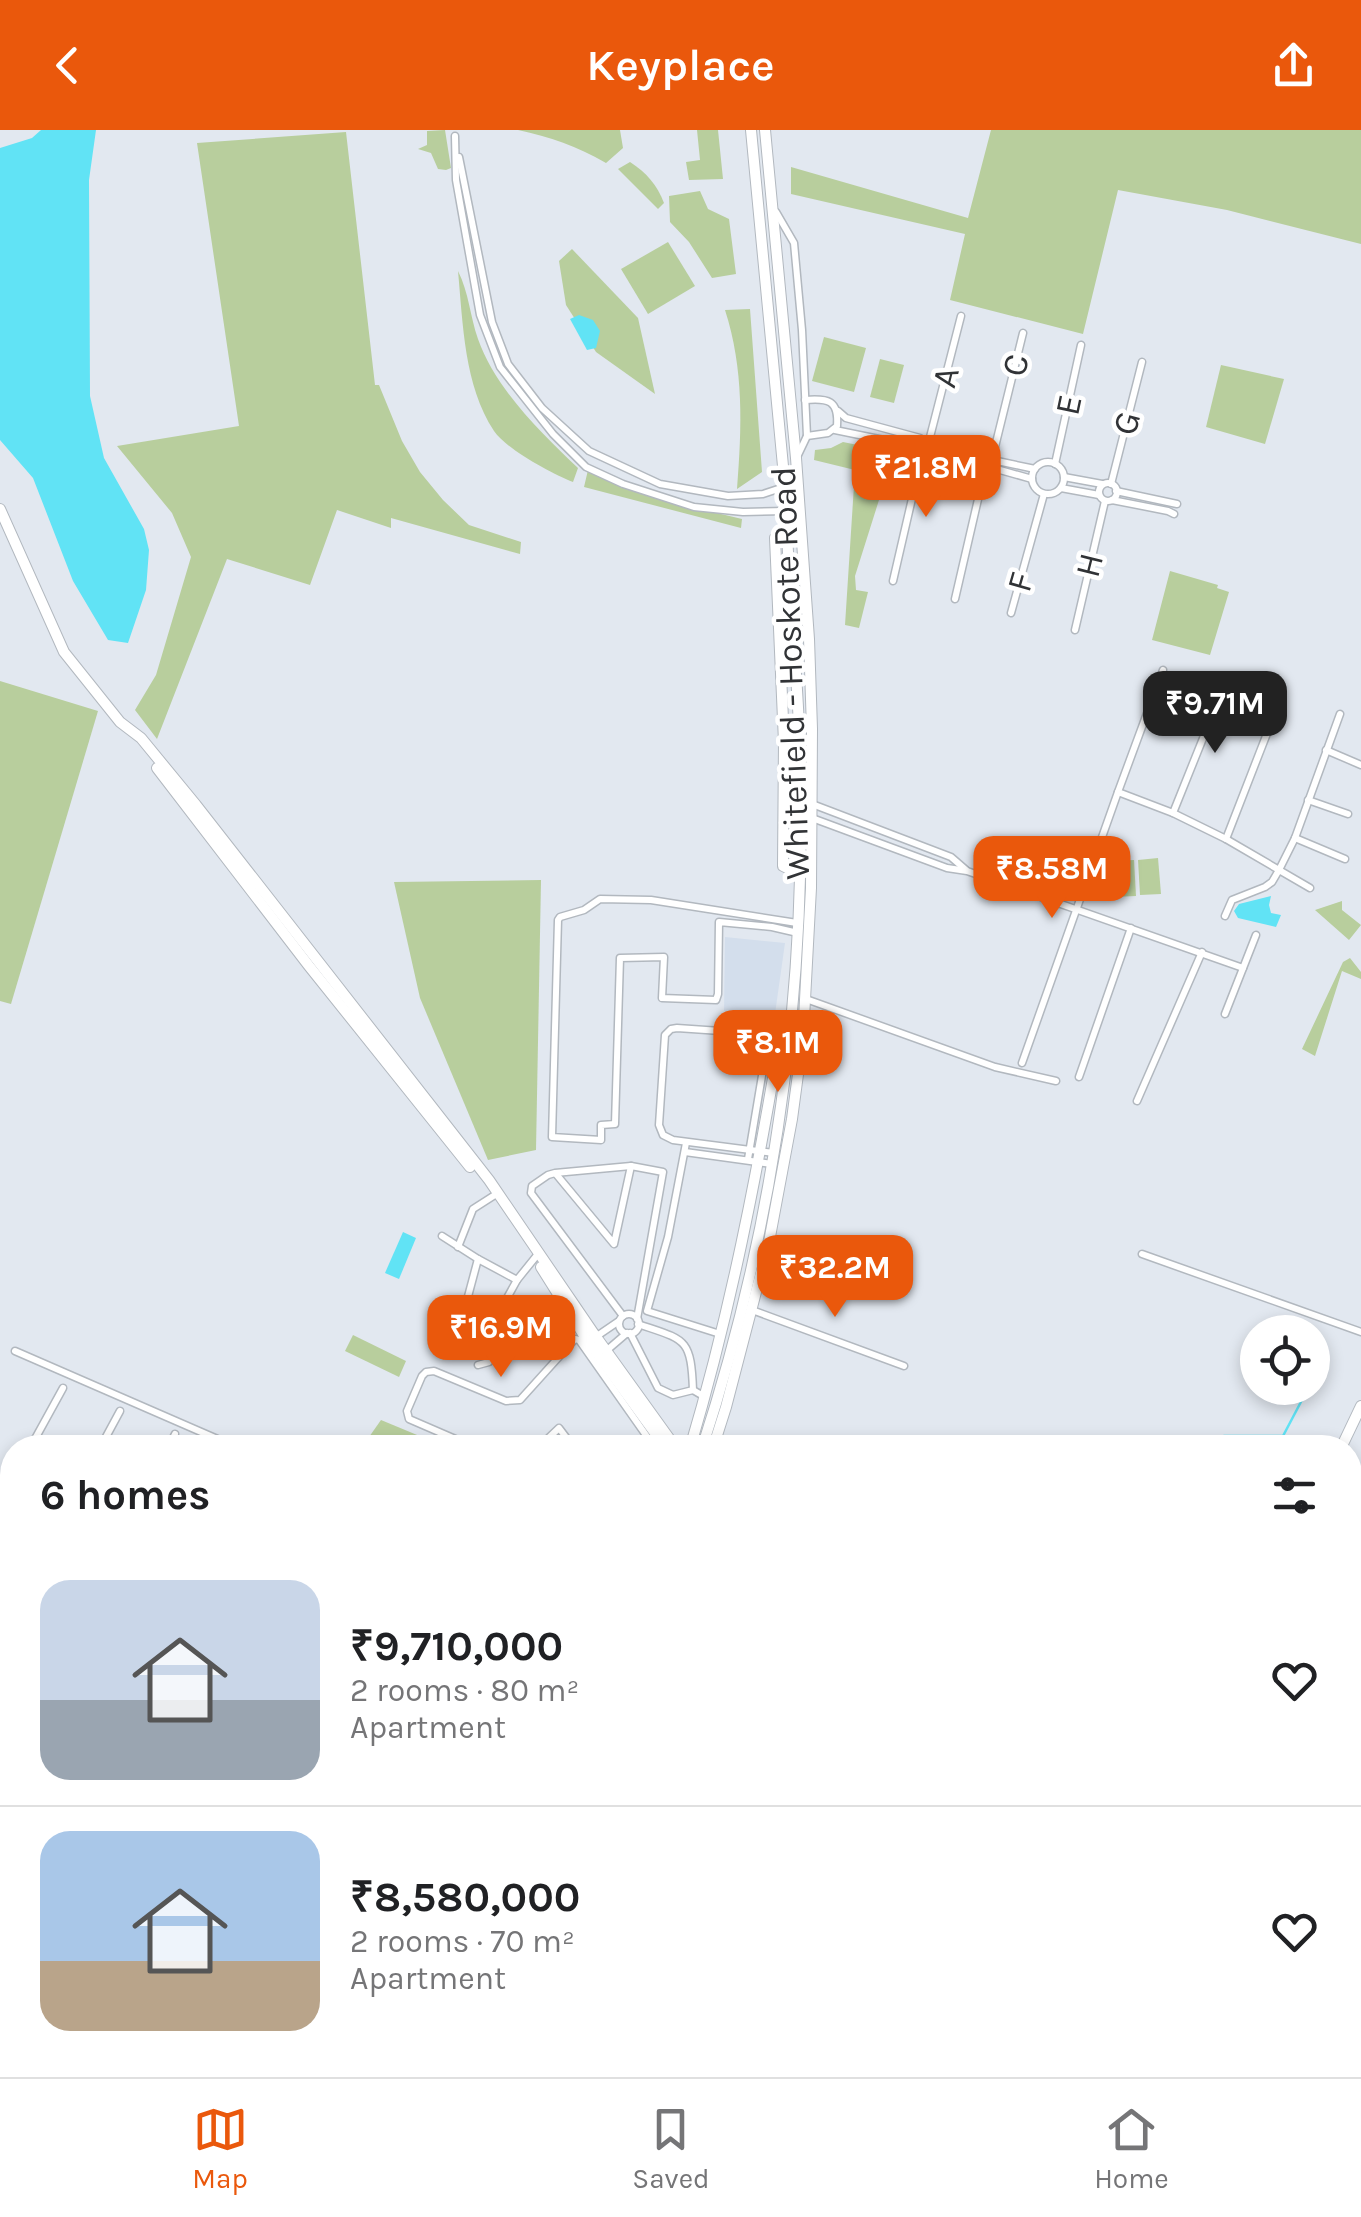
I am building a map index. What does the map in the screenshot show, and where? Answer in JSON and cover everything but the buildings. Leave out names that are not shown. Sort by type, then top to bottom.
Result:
[{"type":"main road","name":"Whitefield - Hoskote Road","points":[[706,1435],[741,1312],[773,1158],[780,1034],[798,928],[801,875],[804,686],[786,533],[751,130]]},
{"type":"main road","name":"Whitefield - Hoskote Road","points":[[717,1435],[769,1242],[792,1119],[806,999],[812,804],[796,458],[764,130]]},
{"type":"main road","points":[[754,174],[770,174]]},
{"type":"main road","points":[[0,509],[64,652],[134,734],[309,966],[495,1194],[586,1336],[657,1435]]},
{"type":"main road","points":[[786,533],[775,538],[784,742],[783,866],[801,875]]},
{"type":"main road","points":[[694,1435],[722,1334],[780,1034]]},
{"type":"main road","points":[[586,1336],[606,1351],[667,1435]]},
{"type":"main road","points":[[1347,1435],[1361,1406]]},
{"type":"street","points":[[785,487],[763,494],[728,496],[660,484],[588,451],[542,408],[508,364],[492,322],[456,136],[456,180],[480,315],[500,367],[552,434],[586,467],[623,484],[694,506],[743,512],[786,511]]},
{"type":"street","points":[[773,207],[794,243],[806,436],[796,458]]},
{"type":"street","name":"A","points":[[924,450],[932,447],[961,316]]},
{"type":"street","name":"C","points":[[955,600],[1023,333]]},
{"type":"street","name":"E","points":[[1055,464],[1081,345]]},
{"type":"street","name":"G","points":[[1110,486],[1142,362]]},
{"type":"street","points":[[805,400],[828,400],[846,418],[984,456],[990,464],[1032,479]]},
{"type":"street","points":[[806,436],[834,430],[838,426],[837,410]]},
{"type":"street","points":[[834,430],[990,464],[1035,469]]},
{"type":"street","points":[[894,580],[924,450],[920,438]]},
{"type":"street","points":[[1044,463],[1062,469],[1061,488],[1044,494],[1032,479],[1035,469],[1044,463]]},
{"type":"street","points":[[1064,477],[1176,504]]},
{"type":"street","points":[[1106,499],[1110,486]]},
{"type":"street","points":[[1106,499],[1099,490],[1110,486]]},
{"type":"street","points":[[1061,488],[1174,514]]},
{"type":"street","name":"F","points":[[1011,613],[1044,494]]},
{"type":"street","name":"H","points":[[1074,630],[1106,499]]},
{"type":"street","points":[[1022,1063],[1163,670]]},
{"type":"street","points":[[1173,813],[1224,686]]},
{"type":"street","points":[[1226,839],[1280,700]]},
{"type":"street","points":[[1225,916],[1232,900],[1265,887],[1279,870],[1295,838],[1340,714]]},
{"type":"street","points":[[1326,750],[1361,765]]},
{"type":"street","points":[[1118,792],[1226,839],[1310,888]]},
{"type":"street","points":[[1308,800],[1348,814]]},
{"type":"street","points":[[812,804],[951,857],[967,871]]},
{"type":"street","points":[[812,818],[1243,968]]},
{"type":"street","points":[[1295,838],[1345,859]]},
{"type":"street","points":[[600,899],[651,900],[798,928],[718,922],[716,1000],[662,998],[664,958],[620,958],[615,1124],[601,1125],[602,1140],[552,1137],[560,916],[584,910],[600,899]]},
{"type":"street","points":[[1080,1077],[1130,928]]},
{"type":"street","points":[[1225,1014],[1256,935]]},
{"type":"street","points":[[1136,1101],[1202,952]]},
{"type":"street","points":[[806,999],[994,1067],[1056,1081]]},
{"type":"street","points":[[773,1158],[685,1148],[663,1136],[659,1125],[667,1032],[677,1028],[780,1034]]},
{"type":"street","points":[[685,1148],[668,1237],[647,1310],[722,1334]]},
{"type":"street","points":[[555,1173],[614,1244],[631,1166]]},
{"type":"street","points":[[606,1351],[628,1333],[636,1331],[662,1172],[631,1166],[555,1173],[532,1186],[531,1193],[621,1318],[620,1328],[628,1333],[658,1388],[673,1396],[693,1390],[705,1397]]},
{"type":"street","points":[[458,1247],[473,1209],[495,1194]]},
{"type":"street","points":[[442,1236],[517,1280]]},
{"type":"street","points":[[1142,1254],[1361,1332]]},
{"type":"street","points":[[478,1364],[489,1362],[491,1351],[484,1340],[517,1280],[537,1255]]},
{"type":"street","points":[[478,1260],[462,1319],[490,1327]]},
{"type":"street","points":[[752,1310],[904,1366]]},
{"type":"street","points":[[445,1435],[409,1420],[407,1411],[426,1372],[514,1402],[575,1339],[632,1315],[638,1322],[677,1338],[688,1348],[693,1390]]},
{"type":"street","points":[[586,1336],[648,1435]]},
{"type":"street","points":[[15,1351],[208,1435]]},
{"type":"street","points":[[37,1435],[63,1388]]},
{"type":"street","points":[[107,1435],[120,1411]]},
{"type":"shaded area","points":[[725,937],[785,943],[774,1021],[724,1011]]},
{"type":"green space","points":[[445,130],[451,168],[446,170],[438,169],[431,153],[418,149],[427,145],[427,131]]},
{"type":"green space","points":[[518,130],[620,130],[623,148],[606,163],[563,143]]},
{"type":"green space","points":[[697,130],[718,130],[723,179],[689,180],[686,162],[700,160]]},
{"type":"green space","points":[[991,130],[1361,130],[1361,244],[1227,210],[1118,190],[1083,334],[950,300],[965,234],[791,194],[791,167],[968,218]]},
{"type":"green space","points":[[346,132],[375,385],[379,385],[402,441],[420,472],[443,500],[469,525],[521,542],[520,554],[391,518],[391,528],[337,510],[310,585],[227,559],[157,739],[135,710],[156,675],[191,557],[172,513],[117,446],[239,426],[197,143]]},
{"type":"green space","points":[[630,162],[658,191],[664,203],[658,209],[618,169]]},
{"type":"green space","points":[[700,191],[708,209],[729,219],[736,274],[712,278],[689,242],[670,222],[669,196]]},
{"type":"green space","points":[[668,242],[695,286],[648,314],[621,269]]},
{"type":"green space","points":[[572,249],[638,318],[655,394],[596,352],[566,305],[559,261]]},
{"type":"green space","points":[[458,271],[486,357],[520,409],[578,468],[573,482],[508,445],[484,413],[467,354]]},
{"type":"green space","points":[[750,309],[762,472],[737,489],[740,398],[736,354],[725,310]]},
{"type":"green space","points":[[824,337],[866,348],[854,392],[812,381]]},
{"type":"green space","points":[[880,359],[904,365],[894,403],[870,397]]},
{"type":"green space","points":[[1221,365],[1284,379],[1265,444],[1206,427]]},
{"type":"green space","points":[[843,442],[892,452],[855,576],[856,590],[868,592],[859,628],[845,625],[855,470],[814,460],[815,450]]},
{"type":"green space","points":[[588,470],[675,503],[742,519],[741,528],[584,487]]},
{"type":"green space","points":[[1170,571],[1229,592],[1210,655],[1152,640]]},
{"type":"green space","points":[[0,681],[98,711],[11,1004],[0,1001]]},
{"type":"green space","points":[[1158,858],[1161,894],[1140,895],[1138,860]]},
{"type":"green space","points":[[1134,860],[1136,896],[1114,897],[1112,861]]},
{"type":"green space","points":[[541,880],[536,1150],[488,1160],[420,998],[394,882]]},
{"type":"green space","points":[[1342,901],[1342,910],[1361,925],[1349,940],[1315,910]]},
{"type":"green space","points":[[1350,958],[1361,972],[1361,979],[1342,971],[1315,1056],[1302,1049],[1343,962]]},
{"type":"green space","points":[[353,1335],[406,1361],[399,1377],[345,1351]]},
{"type":"green space","points":[[381,1420],[417,1435],[370,1435]]},
{"type":"water","points":[[41,130],[96,130],[89,180],[90,396],[104,458],[144,529],[149,550],[146,590],[128,643],[108,640],[73,581],[33,478],[0,440],[0,148],[32,138]]},
{"type":"water","points":[[579,315],[593,320],[600,331],[596,348],[587,350],[570,319]]},
{"type":"water","points":[[1271,896],[1271,913],[1281,915],[1276,927],[1238,918],[1234,911],[1239,904]]},
{"type":"water","points":[[403,1232],[416,1238],[399,1279],[385,1273]]},
{"type":"waterway","points":[[1284,1435],[1299,1405]]}]
